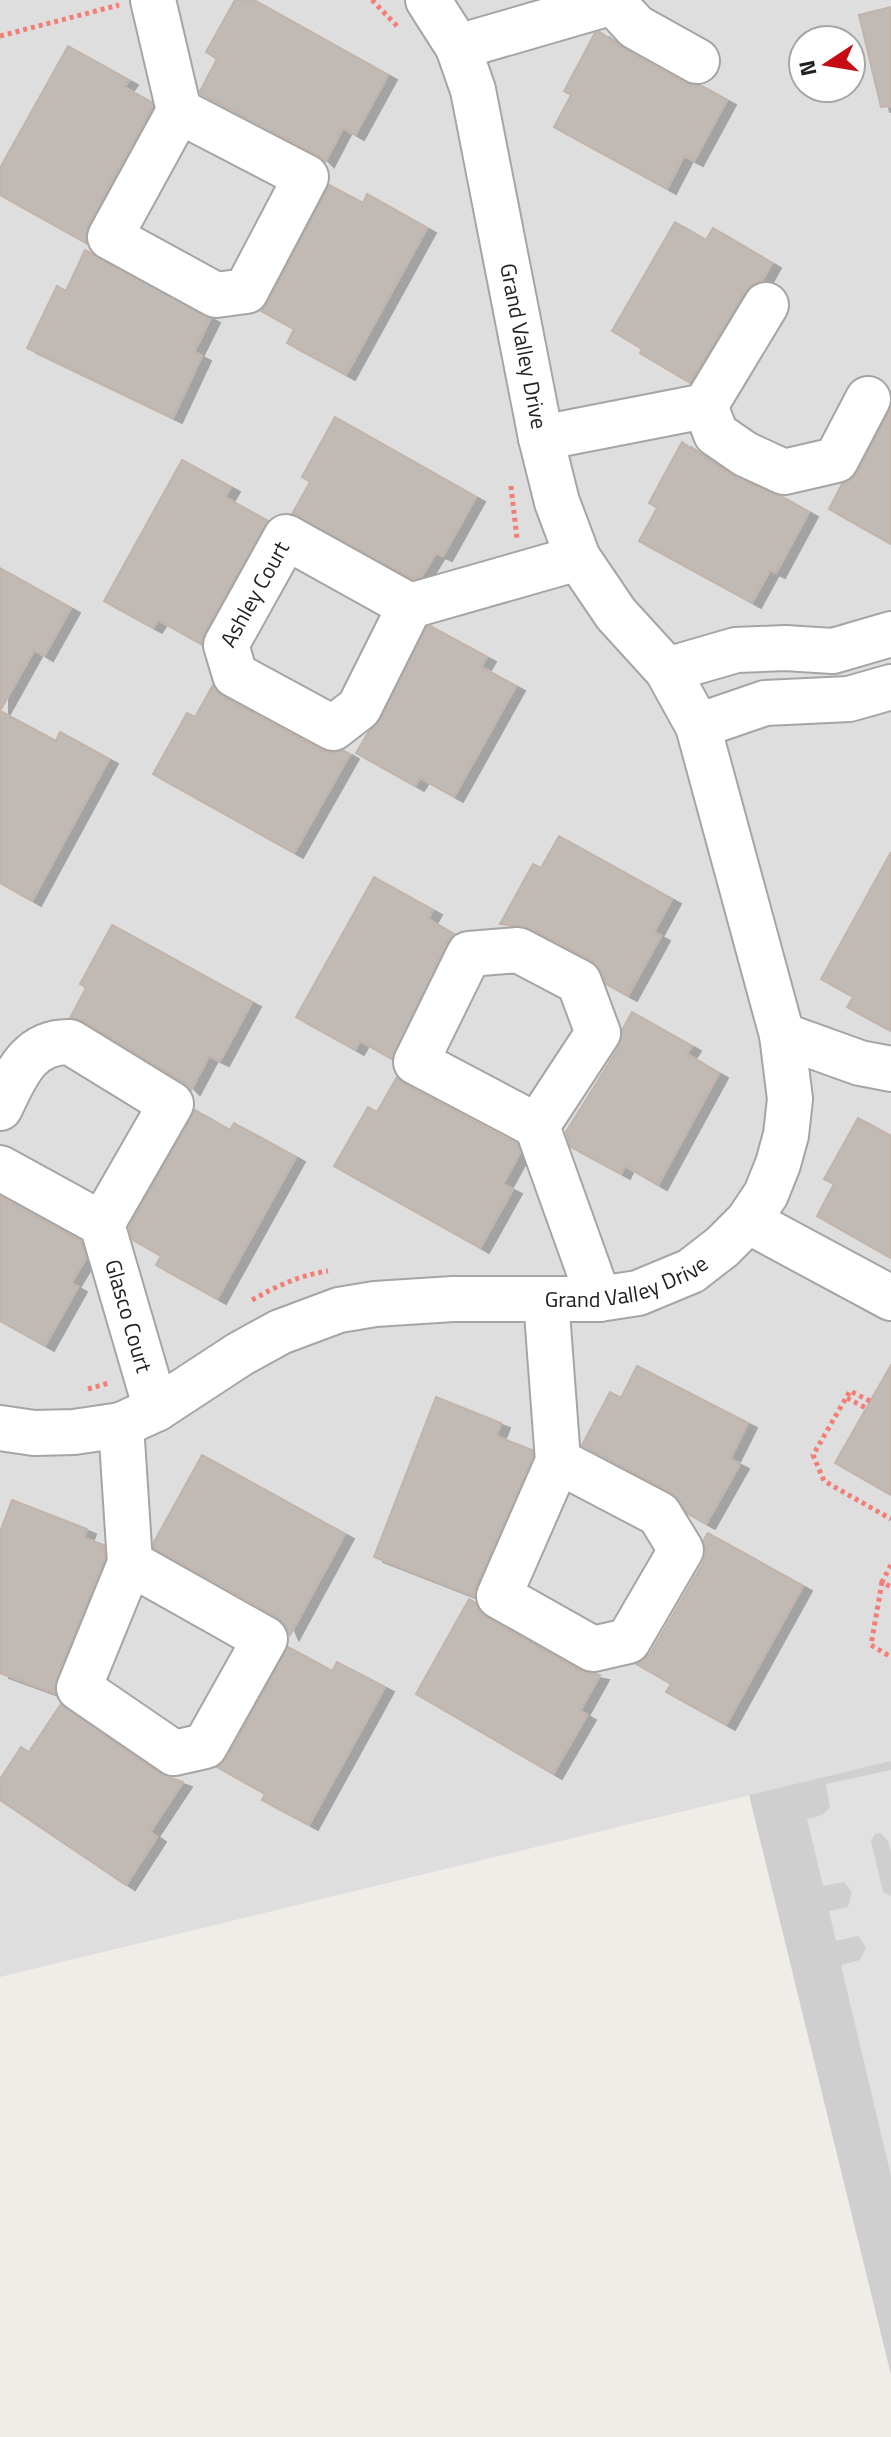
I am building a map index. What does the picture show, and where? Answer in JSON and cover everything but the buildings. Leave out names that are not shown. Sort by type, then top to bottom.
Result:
[{"type":"street","points":[[153,0],[179,111],[110,237],[216,295],[246,291],[306,177],[179,111]]},
{"type":"street","name":"Grand Valley Drive","points":[[0,1428],[60,1433],[138,1417],[280,1332],[339,1310],[375,1304],[453,1299],[599,1299],[638,1293],[691,1271],[722,1247],[748,1221],[766,1194],[786,1135],[790,1099],[782,1035],[698,726],[667,670],[616,614],[578,558],[557,502],[541,438],[473,90],[458,47],[428,0]]},
{"type":"street","points":[[458,47],[614,1],[636,27],[697,61]]},
{"type":"street","points":[[541,438],[705,406],[766,305]]},
{"type":"street","points":[[705,406],[716,434],[745,454],[784,472],[836,460],[868,399]]},
{"type":"street","name":"Ashley Court","points":[[286,537],[410,606],[359,708],[333,728],[235,675],[226,645],[286,537]]},
{"type":"street","points":[[410,606],[578,558]]},
{"type":"street","points":[[667,670],[736,650],[785,648],[833,651],[891,634]]},
{"type":"street","points":[[698,726],[765,703],[849,699],[891,687]]},
{"type":"street","points":[[782,1035],[860,1063],[891,1069]]},
{"type":"street","points":[[0,1108],[18,1071],[35,1051],[52,1041],[70,1042],[171,1104],[102,1224],[0,1168]]},
{"type":"street","points":[[537,1126],[599,1299]]},
{"type":"street","points":[[748,1221],[891,1298]]},
{"type":"street","name":"Glasco Court","points":[[102,1224],[143,1367],[130,1563]]},
{"type":"street","points":[[546,1299],[558,1461],[499,1596],[593,1649],[628,1641],[681,1550],[659,1514],[558,1461]]},
{"type":"street","points":[[130,1563],[265,1639],[205,1746],[174,1753],[79,1688],[130,1563]]},
{"type":"path","points":[[0,36],[133,0]]},
{"type":"path","points":[[251,1301],[278,1285],[308,1274],[333,1270]]},
{"type":"path","points":[[77,1391],[126,1377],[143,1367]]},
{"type":"path","points":[[870,1401],[850,1391],[813,1455],[824,1481],[891,1519]]},
{"type":"path","points":[[847,1398],[866,1408]]},
{"type":"path","points":[[891,1565],[882,1582],[871,1645],[891,1657]]},
{"type":"path","points":[[882,1582],[891,1587]]},
{"type":"shaded area","points":[[0,0],[891,0],[891,1761],[0,1977]]},
{"type":"shaded area","points":[[891,1761],[891,2375],[749,1795]]},
{"type":"shaded area","points":[[891,1770],[891,1852],[888,1841],[881,1833],[875,1834],[871,1841],[883,1892],[891,1896],[891,2176],[841,1965],[860,1960],[866,1947],[858,1936],[836,1941],[829,1911],[848,1907],[852,1892],[844,1882],[823,1886],[807,1819],[822,1815],[830,1808],[826,1784]]}]
